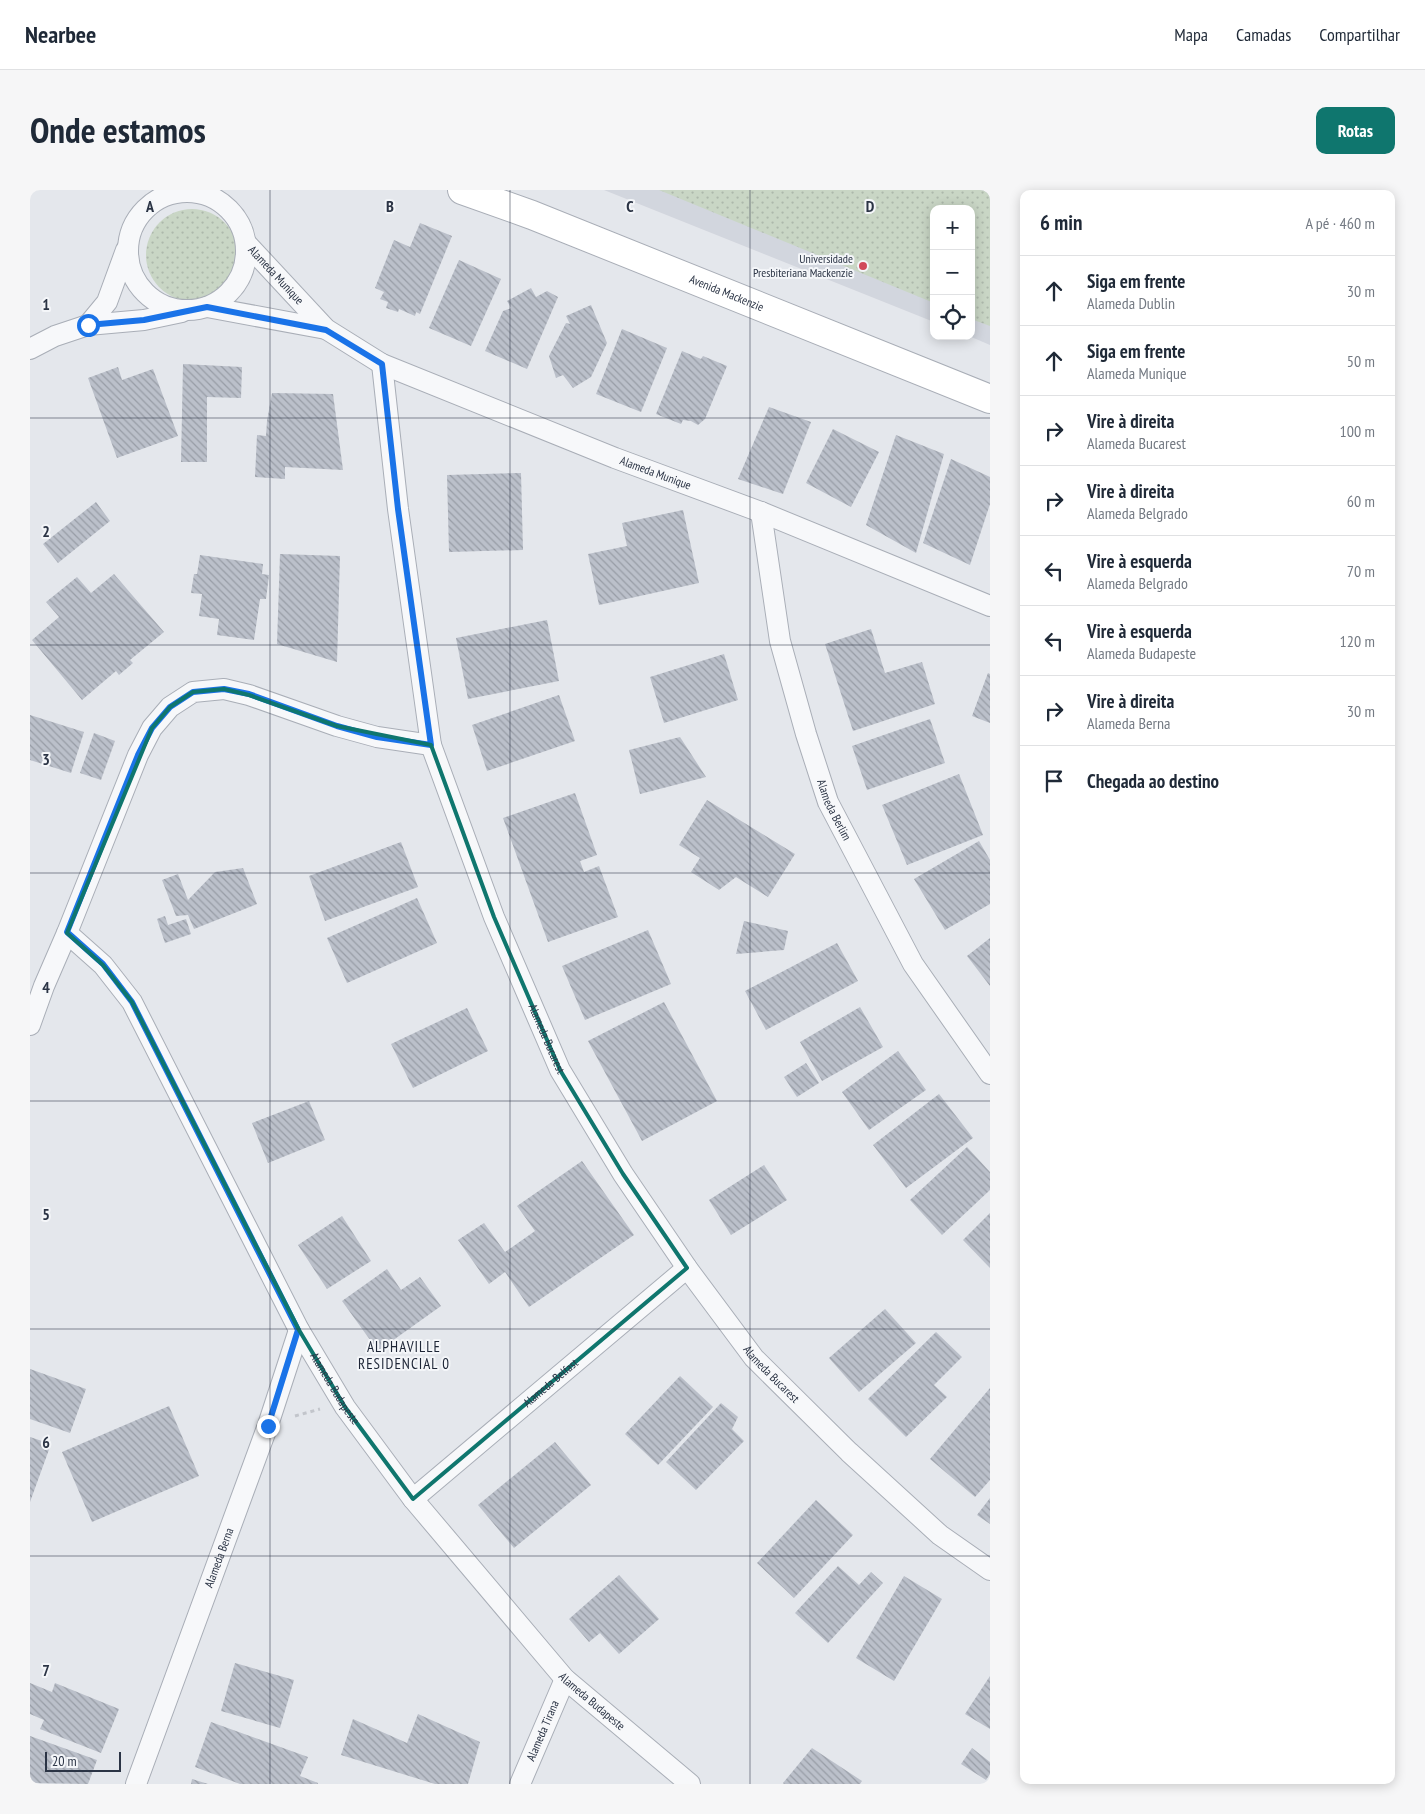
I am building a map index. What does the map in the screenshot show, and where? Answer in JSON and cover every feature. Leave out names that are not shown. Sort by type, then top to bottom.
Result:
[{"type":"main road","name":"Avenida Mackenzie","points":[[462,190],[532,215],[990,399]]},
{"type":"main road","points":[[510,190],[532,215]]},
{"type":"street","points":[[30,349],[55,336],[88,325],[144,320],[199,309],[221,300],[233,289],[242,275],[246,260],[246,243],[241,225],[229,209],[213,197],[194,192],[175,191],[160,197],[147,206],[137,218],[130,232],[127,247],[107,302],[88,325]]},
{"type":"street","name":"Alameda Munique","points":[[246,243],[326,330],[382,364],[615,458],[761,512],[990,606]]},
{"type":"street","points":[[127,247],[129,267],[138,285],[152,300],[170,308],[199,309]]},
{"type":"street","name":"Alameda Munique","points":[[199,309],[326,330]]},
{"type":"street","name":"Alameda Bucarest","points":[[382,364],[398,509],[431,745],[494,917],[560,1070],[623,1174],[687,1268],[754,1358],[849,1452],[940,1535],[990,1570]]},
{"type":"street","name":"Alameda Berlim","points":[[761,512],[780,641],[806,734],[828,802],[913,964],[990,1074]]},
{"type":"street","points":[[30,1025],[138,755],[152,728],[170,707],[193,692],[224,689],[249,694],[345,728],[377,737],[431,745]]},
{"type":"street","name":"Alameda Budapeste","points":[[67,932],[103,964],[132,1002],[298,1330],[345,1407],[413,1499],[565,1680],[690,1784]]},
{"type":"street","name":"Alameda Belfast","points":[[413,1499],[687,1268]]},
{"type":"street","name":"Alameda Berna","points":[[136,1784],[268,1426],[298,1330]]},
{"type":"street","name":"Alameda Tirana","points":[[520,1784],[565,1680]]},
{"type":"path","points":[[268,1426],[313,1410],[345,1407]]},
{"type":"highlighted area","points":[[224,689],[249,695],[337,726],[431,745],[494,917],[560,1070],[623,1174],[687,1268],[413,1499],[345,1407],[299,1330],[132,1002],[103,965],[67,933],[152,728],[170,707],[193,692]]},
{"type":"shaded area","name":"Universidade Presbiteriana Mackenzie","points":[[604,190],[990,190],[990,345],[975,339],[975,205],[930,205],[930,320]]},
{"type":"green space","name":"Universidade Presbiteriana Mackenzie","points":[[659,190],[990,190],[990,326],[975,320],[975,205],[930,205],[930,301]]},
{"type":"green space","points":[[192,209],[201,210],[218,217],[230,229],[237,246],[237,264],[230,281],[218,293],[201,300],[192,301],[183,300],[166,293],[154,281],[147,264],[146,255],[147,246],[154,229],[166,217],[183,210]]},
{"type":"building","points":[[420,223],[452,236],[420,314],[416,312],[415,316],[399,309],[398,312],[386,308],[388,302],[380,299],[384,292],[375,288],[394,240],[410,247]]},
{"type":"building","points":[[459,260],[501,279],[471,346],[429,328]]},
{"type":"building","points":[[531,288],[536,297],[547,291],[558,297],[527,369],[485,351],[503,311],[511,308],[507,301]]},
{"type":"building","points":[[591,305],[607,343],[591,377],[573,388],[563,375],[556,378],[549,356],[566,323],[570,324],[566,316]]},
{"type":"building","points":[[622,329],[667,348],[641,412],[596,394]]},
{"type":"building","points":[[682,351],[701,359],[703,356],[727,366],[705,419],[698,425],[691,421],[683,420],[681,424],[656,414]]},
{"type":"building","points":[[183,364],[242,367],[241,398],[207,397],[207,462],[181,462]]},
{"type":"building","points":[[118,367],[122,380],[153,369],[178,436],[117,458],[88,378]]},
{"type":"building","points":[[272,393],[333,394],[343,470],[285,467],[285,479],[255,477],[257,435],[266,436]]},
{"type":"building","points":[[769,407],[811,422],[783,494],[738,479]]},
{"type":"building","points":[[833,429],[879,452],[851,507],[806,483]]},
{"type":"building","points":[[896,435],[944,454],[916,553],[866,525]]},
{"type":"building","points":[[951,459],[990,477],[990,504],[970,565],[923,543]]},
{"type":"building","points":[[521,473],[523,550],[449,552],[447,475]]},
{"type":"building","points":[[96,502],[110,521],[58,563],[43,544]]},
{"type":"building","points":[[683,510],[699,583],[599,605],[588,554],[627,546],[622,523]]},
{"type":"building","points":[[280,554],[340,556],[337,662],[277,644]]},
{"type":"building","points":[[200,555],[263,564],[262,574],[269,575],[266,599],[260,599],[254,640],[217,635],[219,619],[199,616],[202,594],[191,593]]},
{"type":"building","points":[[114,574],[164,632],[130,660],[133,663],[119,675],[116,671],[82,700],[32,640],[59,617],[46,602],[77,577],[91,593]]},
{"type":"building","points":[[547,620],[559,681],[468,699],[456,638]]},
{"type":"building","points":[[871,629],[885,673],[922,662],[935,704],[853,731],[825,644]]},
{"type":"building","points":[[724,654],[738,700],[664,723],[650,677]]},
{"type":"building","points":[[988,673],[990,674],[990,723],[972,716]]},
{"type":"building","points":[[559,695],[575,741],[487,771],[472,725]]},
{"type":"building","points":[[30,715],[84,732],[71,773],[30,760]]},
{"type":"building","points":[[930,719],[945,763],[867,790],[852,746]]},
{"type":"building","points":[[94,733],[115,741],[101,780],[80,773]]},
{"type":"building","points":[[680,737],[706,777],[640,794],[629,750]]},
{"type":"building","points":[[959,774],[983,835],[907,865],[882,805]]},
{"type":"building","points":[[575,793],[597,855],[580,861],[584,872],[599,866],[618,917],[548,942],[503,818]]},
{"type":"building","points":[[707,800],[795,854],[768,897],[736,877],[719,890],[691,872],[700,858],[679,845]]},
{"type":"building","points":[[979,841],[990,860],[990,904],[945,930],[914,879]]},
{"type":"building","points":[[401,842],[418,887],[325,921],[309,876]]},
{"type":"building","points":[[243,868],[257,904],[194,929],[188,915],[176,916],[162,880],[178,874],[188,900],[215,872]]},
{"type":"building","points":[[417,898],[437,943],[347,983],[327,938]]},
{"type":"building","points":[[165,916],[168,925],[186,919],[191,934],[165,943],[157,919]]},
{"type":"building","points":[[744,921],[788,931],[784,950],[736,954]]},
{"type":"building","points":[[648,930],[671,984],[585,1020],[562,966]]},
{"type":"building","points":[[990,938],[990,986],[967,956]]},
{"type":"building","points":[[837,943],[858,981],[766,1030],[745,991]]},
{"type":"building","points":[[664,1002],[717,1101],[642,1141],[588,1041]]},
{"type":"building","points":[[860,1007],[883,1047],[822,1081],[800,1042]]},
{"type":"building","points":[[467,1008],[488,1051],[413,1088],[391,1044]]},
{"type":"building","points":[[898,1051],[926,1090],[869,1130],[842,1092]]},
{"type":"building","points":[[806,1063],[819,1083],[797,1097],[784,1077]]},
{"type":"building","points":[[939,1094],[973,1138],[906,1188],[873,1145]]},
{"type":"building","points":[[309,1101],[325,1140],[268,1163],[252,1123]]},
{"type":"building","points":[[967,1147],[990,1172],[990,1190],[942,1235],[910,1200]]},
{"type":"building","points":[[582,1161],[634,1235],[529,1307],[505,1272],[489,1284],[458,1240],[484,1223],[505,1252],[535,1231],[517,1206]]},
{"type":"building","points":[[764,1165],[787,1200],[731,1235],[709,1200]]},
{"type":"building","points":[[990,1213],[990,1268],[963,1240]]},
{"type":"building","points":[[342,1216],[371,1261],[327,1289],[298,1245]]},
{"type":"building","points":[[387,1269],[401,1290],[420,1277],[441,1306],[378,1351],[342,1301]]},
{"type":"building","points":[[885,1309],[916,1343],[859,1392],[829,1358]]},
{"type":"building","points":[[936,1332],[962,1357],[934,1385],[947,1397],[906,1437],[868,1399]]},
{"type":"building","points":[[30,1369],[86,1389],[70,1433],[30,1419]]},
{"type":"building","points":[[680,1376],[713,1407],[658,1465],[625,1434]]},
{"type":"building","points":[[990,1388],[990,1480],[975,1497],[930,1459]]},
{"type":"building","points":[[721,1403],[738,1417],[732,1429],[744,1441],[696,1490],[666,1462]]},
{"type":"building","points":[[169,1406],[199,1476],[92,1522],[62,1452]]},
{"type":"building","points":[[30,1437],[51,1444],[30,1502]]},
{"type":"building","points":[[555,1442],[591,1485],[514,1548],[478,1505]]},
{"type":"building","points":[[990,1498],[990,1524],[977,1515]]},
{"type":"building","points":[[816,1500],[853,1535],[794,1598],[757,1563]]},
{"type":"building","points":[[838,1566],[859,1585],[871,1572],[883,1583],[828,1643],[795,1613]]},
{"type":"building","points":[[619,1575],[659,1619],[619,1654],[600,1633],[589,1642],[569,1619]]},
{"type":"building","points":[[904,1576],[942,1599],[894,1681],[856,1658]]},
{"type":"building","points":[[235,1663],[294,1680],[280,1728],[221,1711]]},
{"type":"building","points":[[990,1676],[990,1729],[965,1714]]},
{"type":"building","points":[[30,1683],[52,1692],[55,1683],[119,1709],[101,1753],[40,1729],[44,1720],[30,1714]]},
{"type":"building","points":[[418,1714],[480,1742],[468,1784],[435,1784],[341,1755],[353,1719],[407,1743]]},
{"type":"building","points":[[211,1722],[308,1757],[300,1776],[318,1784],[240,1784],[195,1767]]},
{"type":"building","points":[[30,1736],[97,1760],[88,1784],[30,1783]]},
{"type":"building","points":[[812,1748],[862,1781],[860,1784],[784,1784]]},
{"type":"building","points":[[972,1748],[990,1762],[990,1774],[986,1780],[961,1764]]},
{"type":"building","points":[[192,1779],[208,1784],[191,1784]]},
{"type":"place","name":"Universidade Presbiteriana Mackenzie","points":[[863,266]]},
{"type":"district","name":"ALPHAVILLE RESIDENCIAL 0","points":[[404,1356]]},
{"type":"route","points":[[88,325],[144,320],[207,307],[326,330],[382,364],[398,509],[431,745],[377,737],[337,726],[249,694],[224,689],[193,692],[170,707],[152,728],[138,755],[67,932],[103,964],[132,1002],[298,1330],[268,1426]]}]
